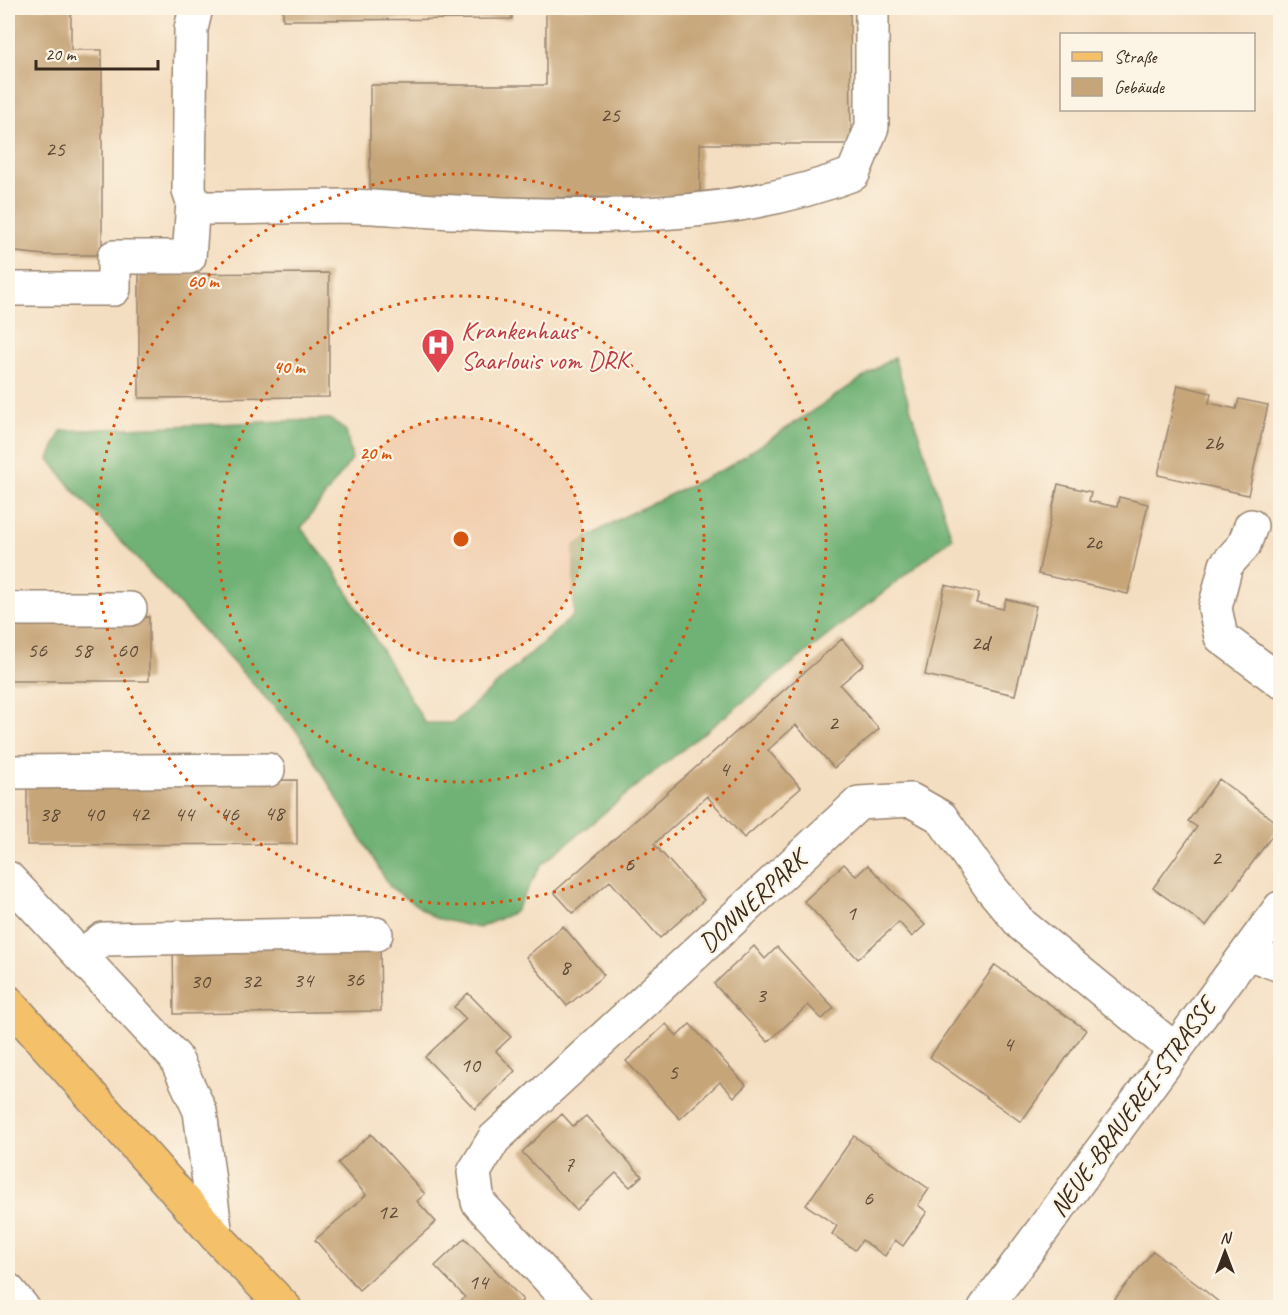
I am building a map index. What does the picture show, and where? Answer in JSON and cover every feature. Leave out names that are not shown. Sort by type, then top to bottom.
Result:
[{"type":"main road","points":[[8,1002],[216,1236],[285,1308]]},
{"type":"street","points":[[8,289],[114,289],[114,257],[189,257],[193,202],[189,190],[191,29],[196,8]]},
{"type":"street","points":[[193,202],[201,208],[352,206],[458,213],[626,215],[766,200],[821,186],[853,174],[872,127],[872,8]]},
{"type":"street","points":[[1251,526],[1244,545],[1226,565],[1215,608],[1221,637],[1281,681]]},
{"type":"street","points":[[8,609],[130,609]]},
{"type":"street","points":[[8,772],[268,770]]},
{"type":"street","name":"DONNERPARK","points":[[576,1308],[478,1202],[474,1172],[494,1138],[859,803],[911,800],[940,817],[991,888],[1022,925],[1174,1048]]},
{"type":"street","points":[[8,878],[176,1057],[200,1111],[216,1236]]},
{"type":"street","name":"NEUE-BRAUEREI-STRASSE","points":[[992,1305],[1174,1048],[1281,908]]},
{"type":"street","points":[[81,956],[103,939],[376,934]]},
{"type":"street","points":[[1248,952],[1281,965]]},
{"type":"street","points":[[8,1290],[23,1308]]},
{"type":"green space","points":[[894,357],[952,538],[644,780],[541,865],[515,912],[479,928],[435,918],[390,887],[299,734],[68,484],[49,459],[61,431],[330,419],[346,431],[352,459],[301,528],[333,568],[425,723],[453,723],[574,615],[574,546],[619,519],[728,467]]},
{"type":"building","points":[[8,8],[71,8],[71,50],[102,50],[102,255],[45,255],[16,252],[8,247]]},
{"type":"building","points":[[283,8],[512,8],[512,19],[283,20]]},
{"type":"building","points":[[546,8],[850,8],[851,144],[700,144],[700,197],[370,198],[370,85],[546,85]]},
{"type":"building","points":[[329,273],[329,397],[139,398],[139,274]]},
{"type":"building","points":[[1178,385],[1211,393],[1209,403],[1236,409],[1239,399],[1268,405],[1248,495],[1158,475]]},
{"type":"building","points":[[1058,484],[1091,492],[1089,501],[1117,507],[1119,497],[1148,504],[1128,594],[1038,574]]},
{"type":"building","points":[[945,585],[979,593],[976,603],[1003,609],[1006,599],[1036,606],[1015,695],[925,675]]},
{"type":"building","points":[[149,617],[149,681],[8,681],[8,618]]},
{"type":"building","points":[[842,639],[864,664],[840,685],[879,729],[834,768],[796,725],[768,750],[801,788],[744,838],[707,796],[654,844],[704,900],[660,938],[610,881],[573,913],[554,892]]},
{"type":"building","points":[[1219,779],[1280,825],[1206,926],[1153,888],[1197,827],[1188,821]]},
{"type":"building","points":[[297,780],[297,844],[27,845],[27,781]]},
{"type":"building","points":[[844,864],[856,876],[868,865],[925,925],[912,937],[899,922],[858,959],[804,901]]},
{"type":"building","points":[[563,926],[604,975],[567,1006],[526,957]]},
{"type":"building","points":[[380,944],[381,1011],[174,1014],[173,947]]},
{"type":"building","points":[[754,946],[765,959],[777,947],[834,1008],[822,1019],[808,1005],[768,1042],[714,984]]},
{"type":"building","points":[[995,965],[1086,1030],[1021,1122],[930,1057]]},
{"type":"building","points":[[468,993],[511,1037],[496,1051],[515,1071],[475,1109],[425,1057],[466,1019],[454,1007]]},
{"type":"building","points":[[666,1024],[677,1036],[690,1024],[746,1085],[734,1097],[720,1082],[680,1119],[626,1061]]},
{"type":"building","points":[[562,1114],[573,1126],[586,1116],[642,1176],[630,1187],[616,1173],[576,1210],[522,1152]]},
{"type":"building","points":[[371,1134],[425,1194],[417,1201],[436,1222],[359,1290],[315,1240],[366,1195],[338,1163]]},
{"type":"building","points":[[854,1136],[929,1189],[918,1205],[927,1212],[903,1246],[895,1240],[885,1256],[862,1240],[855,1250],[832,1234],[837,1226],[806,1205]]},
{"type":"building","points":[[465,1238],[523,1300],[515,1308],[453,1308],[465,1297],[435,1266]]},
{"type":"building","points":[[1153,1251],[1226,1308],[1124,1308],[1114,1300]]},
{"type":"place","name":"Krankenhaus Saarlouis vom DRK","points":[[438,374]]}]
